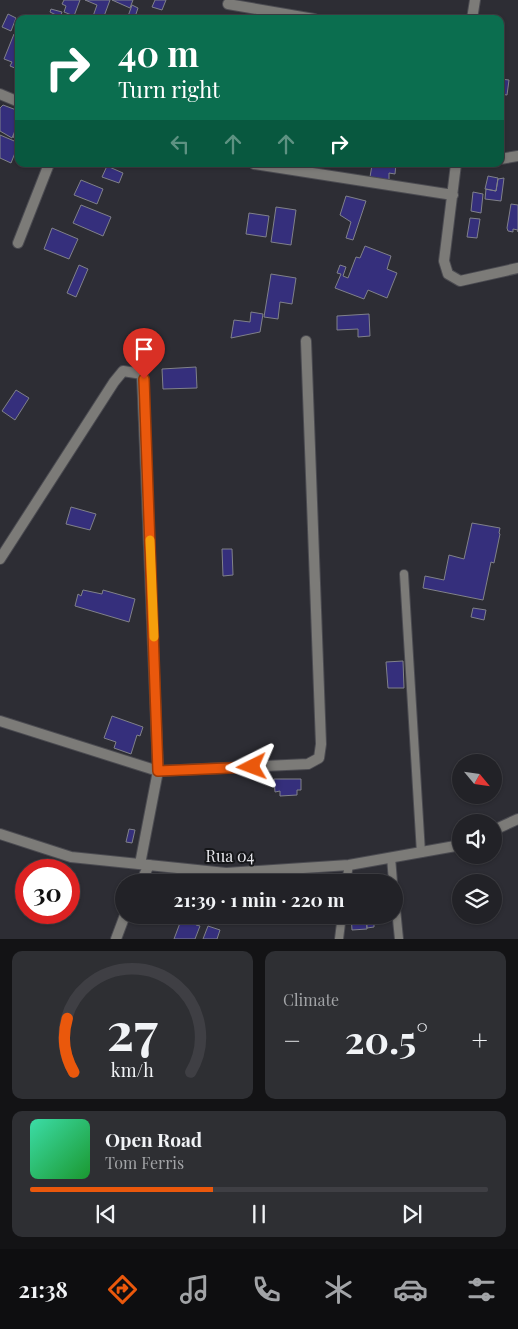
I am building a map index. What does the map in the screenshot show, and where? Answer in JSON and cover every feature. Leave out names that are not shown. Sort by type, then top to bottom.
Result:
[{"type":"street","points":[[473,15],[475,0]]},
{"type":"street","points":[[228,4],[291,15]]},
{"type":"street","points":[[0,94],[15,100]]},
{"type":"street","points":[[504,158],[518,156]]},
{"type":"street","points":[[18,242],[48,167]]},
{"type":"street","points":[[273,167],[453,196]]},
{"type":"street","points":[[456,167],[444,261],[448,274],[460,281],[518,268]]},
{"type":"street","points":[[0,721],[158,771],[308,764],[319,758],[321,744],[306,341]]},
{"type":"street","points":[[0,559],[114,382],[124,371],[142,374],[158,771],[142,874]]},
{"type":"street","points":[[502,827],[518,820]]},
{"type":"street","name":"Rua 04","points":[[0,834],[71,857],[226,873],[349,864],[421,853],[452,846]]},
{"type":"street","points":[[116,939],[122,924]]},
{"type":"lane","points":[[404,574],[421,853]]},
{"type":"lane","points":[[391,857],[392,874]]},
{"type":"lane","points":[[347,874],[349,864]]},
{"type":"lane","points":[[339,939],[341,924]]},
{"type":"lane","points":[[398,924],[399,939]]},
{"type":"building","points":[[64,0],[80,0],[74,15],[64,12],[66,6],[62,4]]},
{"type":"building","points":[[85,0],[110,0],[104,15],[93,15],[97,5]]},
{"type":"building","points":[[112,0],[133,0],[130,8]]},
{"type":"building","points":[[155,0],[166,0],[162,10],[152,7]]},
{"type":"building","points":[[132,5],[138,8],[136,15],[128,15]]},
{"type":"building","points":[[51,9],[62,12],[61,15],[56,15],[50,12]]},
{"type":"building","points":[[8,14],[15,18],[11,31],[2,27]]},
{"type":"building","points":[[15,34],[15,68],[10,66],[12,62],[4,59]]},
{"type":"building","points":[[504,79],[509,80],[507,95],[504,95]]},
{"type":"building","points":[[3,105],[15,110],[15,131],[12,138],[0,131],[0,108]]},
{"type":"building","points":[[0,135],[15,141],[15,153],[11,163],[0,158]]},
{"type":"building","points":[[107,167],[123,173],[119,183],[102,177]]},
{"type":"building","points":[[372,167],[396,167],[395,174],[389,173],[389,180],[370,177]]},
{"type":"building","points":[[488,176],[498,178],[496,191],[485,189]]},
{"type":"building","points":[[504,178],[501,201],[485,199],[486,189],[496,191],[498,179]]},
{"type":"building","points":[[81,180],[103,189],[97,204],[74,195]]},
{"type":"building","points":[[473,192],[483,194],[481,213],[471,211]]},
{"type":"building","points":[[346,196],[366,201],[353,240],[346,238],[351,222],[340,215]]},
{"type":"building","points":[[511,204],[518,205],[518,230],[513,229],[513,232],[508,231],[507,228]]},
{"type":"building","points":[[81,205],[111,217],[103,236],[73,223]]},
{"type":"building","points":[[276,207],[296,210],[291,245],[271,242]]},
{"type":"building","points":[[249,213],[269,216],[266,237],[246,234]]},
{"type":"building","points":[[470,218],[480,219],[477,238],[467,237]]},
{"type":"building","points":[[52,228],[78,239],[69,259],[44,249]]},
{"type":"building","points":[[365,246],[391,256],[387,269],[397,273],[387,298],[368,290],[364,299],[335,288],[341,274],[337,273],[340,265],[346,267],[343,276],[348,278],[356,257],[360,258]]},
{"type":"building","points":[[79,265],[88,269],[76,297],[67,293]]},
{"type":"building","points":[[271,274],[296,278],[292,304],[280,302],[278,319],[264,317]]},
{"type":"building","points":[[251,312],[263,314],[260,332],[231,338],[234,320],[250,322]]},
{"type":"building","points":[[369,314],[370,336],[358,337],[358,329],[337,330],[337,316]]},
{"type":"building","points":[[196,367],[197,388],[163,389],[162,369]]},
{"type":"building","points":[[16,390],[29,398],[15,420],[2,411]]},
{"type":"building","points":[[71,507],[96,514],[90,530],[66,524]]},
{"type":"building","points":[[472,523],[500,528],[494,563],[491,562],[483,600],[423,588],[425,576],[444,580],[449,555],[464,559]]},
{"type":"building","points":[[222,549],[232,549],[233,575],[223,576]]},
{"type":"building","points":[[83,590],[102,594],[103,590],[135,599],[129,622],[75,606],[78,594],[81,596]]},
{"type":"building","points":[[473,608],[486,610],[484,620],[471,617]]},
{"type":"building","points":[[403,661],[404,688],[388,688],[386,662]]},
{"type":"building","points":[[112,716],[143,727],[140,736],[137,735],[131,754],[114,748],[116,742],[104,738]]},
{"type":"building","points":[[274,779],[301,779],[301,790],[297,790],[297,795],[280,796],[280,791],[275,792]]},
{"type":"building","points":[[129,829],[135,830],[132,843],[126,842]]},
{"type":"building","points":[[180,924],[196,924],[200,926],[195,939],[174,939]]},
{"type":"building","points":[[352,924],[367,924],[367,929],[352,930]]},
{"type":"building","points":[[367,924],[374,924],[374,927],[367,928]]},
{"type":"building","points":[[208,926],[220,930],[217,939],[203,939]]},
{"type":"slow traffic","points":[[150,540],[154,637]]},
{"type":"route","points":[[144,379],[158,771],[252,767]]}]
